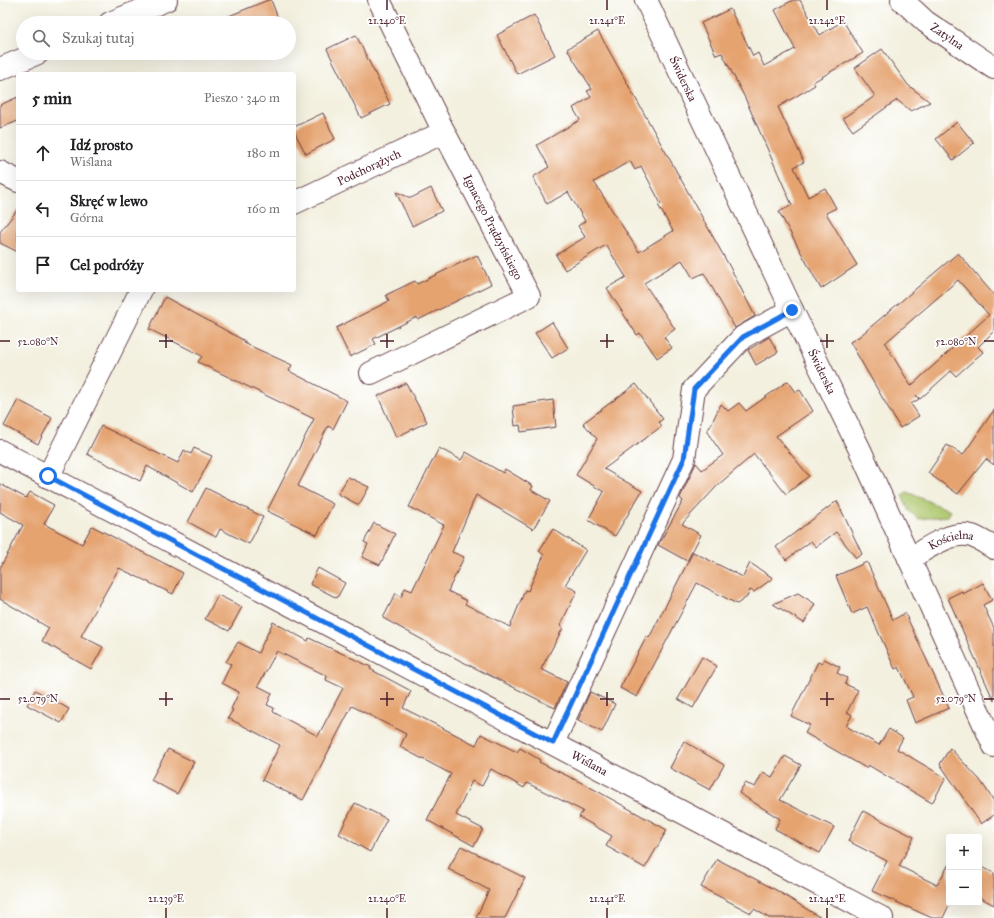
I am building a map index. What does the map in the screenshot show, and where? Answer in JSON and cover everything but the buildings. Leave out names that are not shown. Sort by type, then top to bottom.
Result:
[{"type":"street","points":[[127,16],[166,0]]},
{"type":"street","name":"Ignacego Prądzyńskiego","points":[[371,373],[529,296],[444,132],[379,0]]},
{"type":"street","name":"Świderska","points":[[647,0],[792,310],[860,450],[994,746]]},
{"type":"street","name":"Zatylna","points":[[902,0],[926,22],[994,68]]},
{"type":"street","points":[[0,69],[21,60]]},
{"type":"street","name":"Podchorążych","points":[[296,202],[444,132]]},
{"type":"street","points":[[0,172],[16,180]]},
{"type":"street","points":[[48,476],[140,292]]},
{"type":"street","points":[[553,743],[684,459],[694,389],[743,337],[792,310]]},
{"type":"street","name":"Wiślana","points":[[0,451],[882,918]]},
{"type":"street","name":"Kościelna","points":[[909,559],[951,537],[962,536],[976,538],[994,548]]},
{"type":"green space","points":[[907,492],[951,511],[948,516],[919,519],[909,511],[902,495]]},
{"type":"route","points":[[48,476],[553,743],[684,459],[694,389],[743,337],[792,310]]}]
